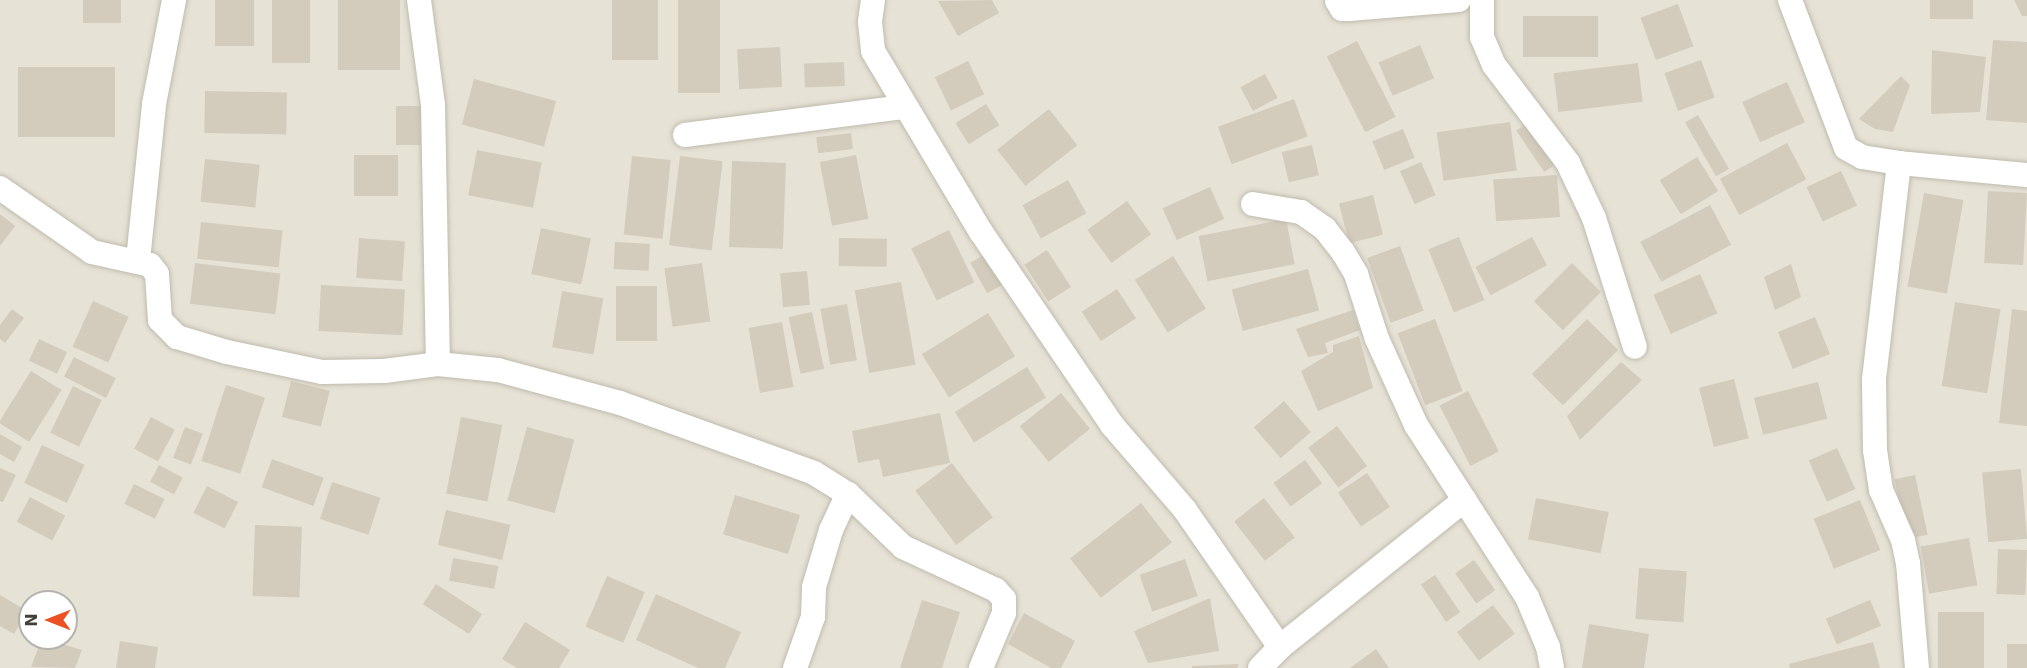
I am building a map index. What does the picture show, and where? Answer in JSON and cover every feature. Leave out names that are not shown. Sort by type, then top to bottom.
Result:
[{"type":"street","points":[[138,260],[154,104],[174,0]]},
{"type":"street","points":[[419,0],[433,105],[438,364]]},
{"type":"street","points":[[873,0],[870,22],[873,51],[904,107],[981,232],[1112,425],[1185,510],[1280,647]]},
{"type":"street","points":[[1337,1],[1342,9],[1349,9],[1459,0]]},
{"type":"street","points":[[1482,0],[1482,37],[1494,65],[1568,163],[1594,218],[1635,347]]},
{"type":"street","points":[[1790,0],[1846,148],[1862,157],[1899,163],[2027,175]]},
{"type":"street","points":[[685,135],[904,107]]},
{"type":"street","points":[[1899,163],[1874,379],[1875,450],[1881,490],[1903,540],[1908,563],[1917,668]]},
{"type":"street","points":[[0,188],[92,252],[138,260],[157,274],[160,320],[177,337],[227,352],[322,372],[384,371],[438,364],[498,370],[620,403],[814,473],[848,494],[903,547],[996,590],[1004,599],[1004,613],[981,668]]},
{"type":"street","points":[[1253,204],[1301,212],[1325,229],[1343,252],[1356,274],[1377,339],[1416,424],[1527,597],[1548,647],[1552,668]]},
{"type":"street","points":[[795,668],[813,617],[814,587],[831,531],[848,494]]},
{"type":"street","points":[[1260,668],[1280,647],[1464,500]]},
{"type":"shaded area","points":[[0,0],[2027,0],[2027,668],[0,668]]},
{"type":"building","points":[[83,0],[121,0],[121,23],[83,23]]},
{"type":"building","points":[[215,0],[254,0],[254,46],[215,46]]},
{"type":"building","points":[[272,0],[310,0],[310,63],[272,63]]},
{"type":"building","points":[[338,0],[400,0],[400,70],[338,70]]},
{"type":"building","points":[[612,0],[658,0],[658,60],[612,60]]},
{"type":"building","points":[[678,0],[720,0],[720,93],[678,93]]},
{"type":"building","points":[[992,0],[999,13],[958,36],[938,1]]},
{"type":"building","points":[[1930,0],[1973,0],[1973,19],[1930,19]]},
{"type":"building","points":[[2014,0],[2027,0],[2027,16],[2022,16]]},
{"type":"building","points":[[1678,4],[1693,46],[1656,60],[1640,18]]},
{"type":"building","points":[[1523,16],[1598,16],[1598,57],[1523,57]]},
{"type":"building","points":[[1993,40],[2027,42],[2027,123],[1986,120]]},
{"type":"building","points":[[1357,41],[1396,117],[1365,132],[1327,56]]},
{"type":"building","points":[[1420,45],[1434,78],[1393,96],[1379,63]]},
{"type":"building","points":[[780,47],[782,87],[739,89],[737,49]]},
{"type":"building","points":[[1932,50],[1986,57],[1980,112],[1931,114]]},
{"type":"building","points":[[1701,60],[1715,98],[1678,111],[1664,73]]},
{"type":"building","points":[[968,61],[984,94],[951,110],[935,77]]},
{"type":"building","points":[[844,62],[845,86],[805,87],[804,63]]},
{"type":"building","points":[[1638,63],[1643,102],[1558,112],[1554,73]]},
{"type":"building","points":[[18,67],[115,67],[115,137],[18,137]]},
{"type":"building","points":[[1265,74],[1278,98],[1253,111],[1240,87]]},
{"type":"building","points":[[1901,76],[1910,85],[1893,132],[1875,129],[1859,119]]},
{"type":"building","points":[[474,79],[556,101],[544,146],[462,124]]},
{"type":"building","points":[[1787,82],[1805,122],[1760,142],[1742,102]]},
{"type":"building","points":[[205,91],[287,92],[286,134],[204,133]]},
{"type":"building","points":[[1294,99],[1308,137],[1232,164],[1218,127]]},
{"type":"building","points":[[986,104],[999,125],[969,144],[955,123]]},
{"type":"building","points":[[396,106],[421,106],[421,145],[396,145]]},
{"type":"building","points":[[1049,109],[1077,145],[1025,186],[997,150]]},
{"type":"building","points":[[1698,115],[1729,169],[1716,176],[1685,122]]},
{"type":"building","points":[[1532,120],[1560,161],[1544,172],[1516,131]]},
{"type":"building","points":[[1510,122],[1517,171],[1444,181],[1437,132]]},
{"type":"building","points":[[1403,129],[1415,158],[1384,170],[1372,141]]},
{"type":"building","points":[[851,133],[853,149],[818,153],[816,137]]},
{"type":"building","points":[[1787,143],[1806,179],[1739,215],[1720,179]]},
{"type":"building","points":[[1312,145],[1319,175],[1289,182],[1282,152]]},
{"type":"building","points":[[477,150],[542,163],[533,208],[468,195]]},
{"type":"building","points":[[354,155],[398,155],[398,196],[354,196]]},
{"type":"building","points":[[856,155],[868,219],[832,226],[820,162]]},
{"type":"building","points":[[632,156],[671,160],[663,239],[624,235]]},
{"type":"building","points":[[680,156],[723,161],[712,251],[669,245]]},
{"type":"building","points":[[1697,157],[1718,191],[1681,214],[1660,180]]},
{"type":"building","points":[[205,159],[260,165],[255,208],[201,202]]},
{"type":"building","points":[[732,161],[786,163],[783,249],[729,247]]},
{"type":"building","points":[[1421,162],[1436,195],[1415,204],[1400,171]]},
{"type":"building","points":[[1841,171],[1857,205],[1823,221],[1807,187]]},
{"type":"building","points":[[1557,175],[1560,217],[1496,221],[1493,179]]},
{"type":"building","points":[[1068,180],[1086,213],[1041,238],[1023,205]]},
{"type":"building","points":[[1210,187],[1224,219],[1177,240],[1162,208]]},
{"type":"building","points":[[1988,191],[2027,193],[2023,265],[1984,263]]},
{"type":"building","points":[[1924,193],[1963,200],[1947,294],[1908,287]]},
{"type":"building","points":[[1373,195],[1383,235],[1349,243],[1339,203]]},
{"type":"building","points":[[1127,201],[1151,234],[1111,263],[1087,230]]},
{"type":"building","points":[[1710,205],[1731,245],[1661,282],[1640,242]]},
{"type":"building","points":[[0,214],[15,226],[0,246]]},
{"type":"building","points":[[1286,219],[1295,264],[1207,281],[1199,236]]},
{"type":"building","points":[[201,222],[283,231],[279,267],[197,259]]},
{"type":"building","points":[[541,228],[591,239],[581,285],[531,274]]},
{"type":"building","points":[[949,230],[974,282],[937,301],[911,248]]},
{"type":"building","points":[[1459,237],[1484,300],[1454,312],[1428,249]]},
{"type":"building","points":[[1532,237],[1547,265],[1491,295],[1475,267]]},
{"type":"building","points":[[359,238],[405,241],[402,281],[356,278]]},
{"type":"building","points":[[839,238],[887,239],[887,267],[839,266]]},
{"type":"building","points":[[615,242],[650,244],[649,271],[614,269]]},
{"type":"building","points":[[1400,246],[1424,311],[1391,323],[1367,258]]},
{"type":"building","points":[[1047,250],[1071,287],[1048,302],[1024,265]]},
{"type":"building","points":[[986,254],[1003,285],[987,293],[970,263]]},
{"type":"building","points":[[1173,256],[1206,309],[1168,332],[1135,280]]},
{"type":"building","points":[[195,263],[280,273],[275,314],[190,304]]},
{"type":"building","points":[[702,263],[710,321],[673,327],[664,268]]},
{"type":"building","points":[[1572,263],[1601,292],[1563,330],[1534,301]]},
{"type":"building","points":[[1791,264],[1801,297],[1775,310],[1764,277]]},
{"type":"building","points":[[1308,269],[1319,311],[1243,331],[1232,289]]},
{"type":"building","points":[[807,271],[810,305],[783,307],[780,273]]},
{"type":"building","points":[[1700,274],[1717,313],[1671,334],[1653,295]]},
{"type":"building","points":[[901,282],[916,365],[869,373],[855,290]]},
{"type":"building","points":[[321,285],[405,289],[402,335],[319,331]]},
{"type":"building","points":[[616,286],[657,286],[657,341],[616,341]]},
{"type":"building","points":[[1117,289],[1136,318],[1101,341],[1082,312]]},
{"type":"building","points":[[562,291],[603,298],[593,354],[552,347]]},
{"type":"building","points":[[93,301],[129,317],[108,363],[73,347]]},
{"type":"building","points":[[1955,302],[2000,309],[1987,393],[1942,386]]},
{"type":"building","points":[[847,304],[857,360],[830,365],[820,309]]},
{"type":"building","points":[[12,309],[24,318],[5,343],[0,339],[0,325]]},
{"type":"building","points":[[2012,309],[2027,311],[2027,426],[1999,423]]},
{"type":"building","points":[[1353,310],[1360,330],[1325,343],[1328,353],[1308,357],[1296,329]]},
{"type":"building","points":[[812,312],[824,369],[801,374],[789,317]]},
{"type":"building","points":[[988,313],[1015,356],[949,398],[922,354]]},
{"type":"building","points":[[1815,317],[1830,354],[1793,369],[1778,332]]},
{"type":"building","points":[[1435,319],[1463,391],[1425,405],[1398,333]]},
{"type":"building","points":[[1587,319],[1618,350],[1563,405],[1532,374]]},
{"type":"building","points":[[782,322],[793,387],[760,393],[749,328]]},
{"type":"building","points":[[1359,336],[1373,388],[1318,411],[1301,371],[1333,352],[1333,345]]},
{"type":"building","points":[[39,339],[67,352],[57,374],[29,361]]},
{"type":"building","points":[[74,357],[116,378],[106,398],[64,377]]},
{"type":"building","points":[[1621,362],[1642,380],[1580,440],[1567,416]]},
{"type":"building","points":[[1027,367],[1046,398],[974,443],[955,412]]},
{"type":"building","points":[[31,371],[62,390],[29,442],[0,424],[0,421]]},
{"type":"building","points":[[1734,379],[1749,438],[1714,447],[1699,388]]},
{"type":"building","points":[[291,381],[330,391],[321,427],[282,417]]},
{"type":"building","points":[[1818,382],[1827,419],[1763,435],[1754,398]]},
{"type":"building","points":[[226,385],[265,398],[240,474],[201,461]]},
{"type":"building","points":[[73,386],[102,400],[79,447],[50,433]]},
{"type":"building","points":[[1468,391],[1499,452],[1470,466],[1439,406]]},
{"type":"building","points":[[1061,393],[1090,429],[1049,462],[1020,426]]},
{"type":"building","points":[[1284,401],[1311,432],[1281,458],[1254,427]]},
{"type":"building","points":[[940,413],[950,463],[883,477],[879,459],[858,463],[852,431]]},
{"type":"building","points":[[151,417],[175,430],[158,461],[134,449]]},
{"type":"building","points":[[461,417],[502,425],[487,502],[446,494]]},
{"type":"building","points":[[1337,426],[1367,466],[1338,488],[1308,448]]},
{"type":"building","points":[[185,427],[203,434],[191,465],[173,458]]},
{"type":"building","points":[[527,427],[574,440],[555,513],[507,500]]},
{"type":"building","points":[[0,434],[22,447],[14,462],[0,454]]},
{"type":"building","points":[[42,445],[85,465],[67,503],[24,483]]},
{"type":"building","points":[[1837,448],[1855,489],[1827,502],[1809,461]]},
{"type":"building","points":[[272,459],[324,478],[313,506],[262,487]]},
{"type":"building","points":[[1305,460],[1322,483],[1290,506],[1273,483]]},
{"type":"building","points":[[952,463],[993,517],[956,545],[915,491]]},
{"type":"building","points":[[159,465],[183,478],[174,494],[150,482]]},
{"type":"building","points":[[0,468],[16,475],[3,502],[0,501]]},
{"type":"building","points":[[2021,469],[2027,539],[1988,542],[1982,472]]},
{"type":"building","points":[[1367,473],[1390,507],[1361,527],[1338,493]]},
{"type":"building","points":[[1915,475],[1928,535],[1907,539],[1894,479]]},
{"type":"building","points":[[332,482],[381,498],[368,535],[320,519]]},
{"type":"building","points":[[134,484],[165,499],[155,519],[124,504]]},
{"type":"building","points":[[207,486],[238,502],[225,529],[193,513]]},
{"type":"building","points":[[735,495],[800,515],[788,554],[723,534]]},
{"type":"building","points":[[30,497],[65,516],[52,541],[17,522]]},
{"type":"building","points":[[1264,498],[1295,537],[1265,561],[1234,521]]},
{"type":"building","points":[[1536,498],[1609,512],[1601,553],[1528,539]]},
{"type":"building","points":[[1860,500],[1880,550],[1834,569],[1814,519]]},
{"type":"building","points":[[1141,503],[1172,542],[1101,598],[1070,558]]},
{"type":"building","points":[[446,510],[510,525],[502,560],[438,545]]},
{"type":"building","points":[[255,525],[302,527],[299,598],[253,596]]},
{"type":"building","points":[[1969,538],[1977,585],[1929,594],[1921,547]]},
{"type":"building","points":[[1998,549],[2027,550],[2025,595],[1996,594]]},
{"type":"building","points":[[453,558],[498,566],[494,589],[449,581]]},
{"type":"building","points":[[1185,559],[1198,596],[1152,612],[1140,575]]},
{"type":"building","points":[[1474,560],[1495,590],[1476,604],[1455,573]]},
{"type":"building","points":[[1639,568],[1687,571],[1683,622],[1635,619]]},
{"type":"building","points":[[1435,575],[1460,612],[1446,622],[1421,585]]},
{"type":"building","points":[[607,576],[645,592],[623,643],[586,627]]},
{"type":"building","points":[[436,584],[482,614],[469,634],[423,604]]},
{"type":"building","points":[[656,594],[741,632],[725,668],[698,668],[636,640]]},
{"type":"building","points":[[0,595],[18,606],[18,627],[14,634],[0,626]]},
{"type":"building","points":[[1210,598],[1219,651],[1148,663],[1134,631]]},
{"type":"building","points":[[922,600],[960,612],[942,668],[900,668]]},
{"type":"building","points":[[1870,600],[1881,626],[1837,645],[1826,619]]},
{"type":"building","points":[[1493,605],[1515,634],[1479,661],[1457,632]]},
{"type":"building","points":[[1938,612],[1984,612],[1984,668],[1938,668]]},
{"type":"building","points":[[1024,613],[1075,641],[1061,668],[1051,668],[1008,644]]},
{"type":"building","points":[[525,622],[570,650],[559,668],[517,668],[502,659]]},
{"type":"building","points":[[1589,624],[1649,634],[1644,668],[1582,668]]},
{"type":"building","points":[[120,641],[158,647],[155,668],[116,668]]},
{"type":"building","points":[[1873,642],[1880,668],[1790,668],[1789,664]]},
{"type":"building","points":[[2007,644],[2027,644],[2027,668],[2007,668]]},
{"type":"building","points":[[1376,649],[1389,668],[1350,668]]},
{"type":"building","points":[[37,650],[82,650],[75,668],[31,667]]},
{"type":"building","points":[[1239,664],[1237,668],[1192,668],[1192,666]]}]
